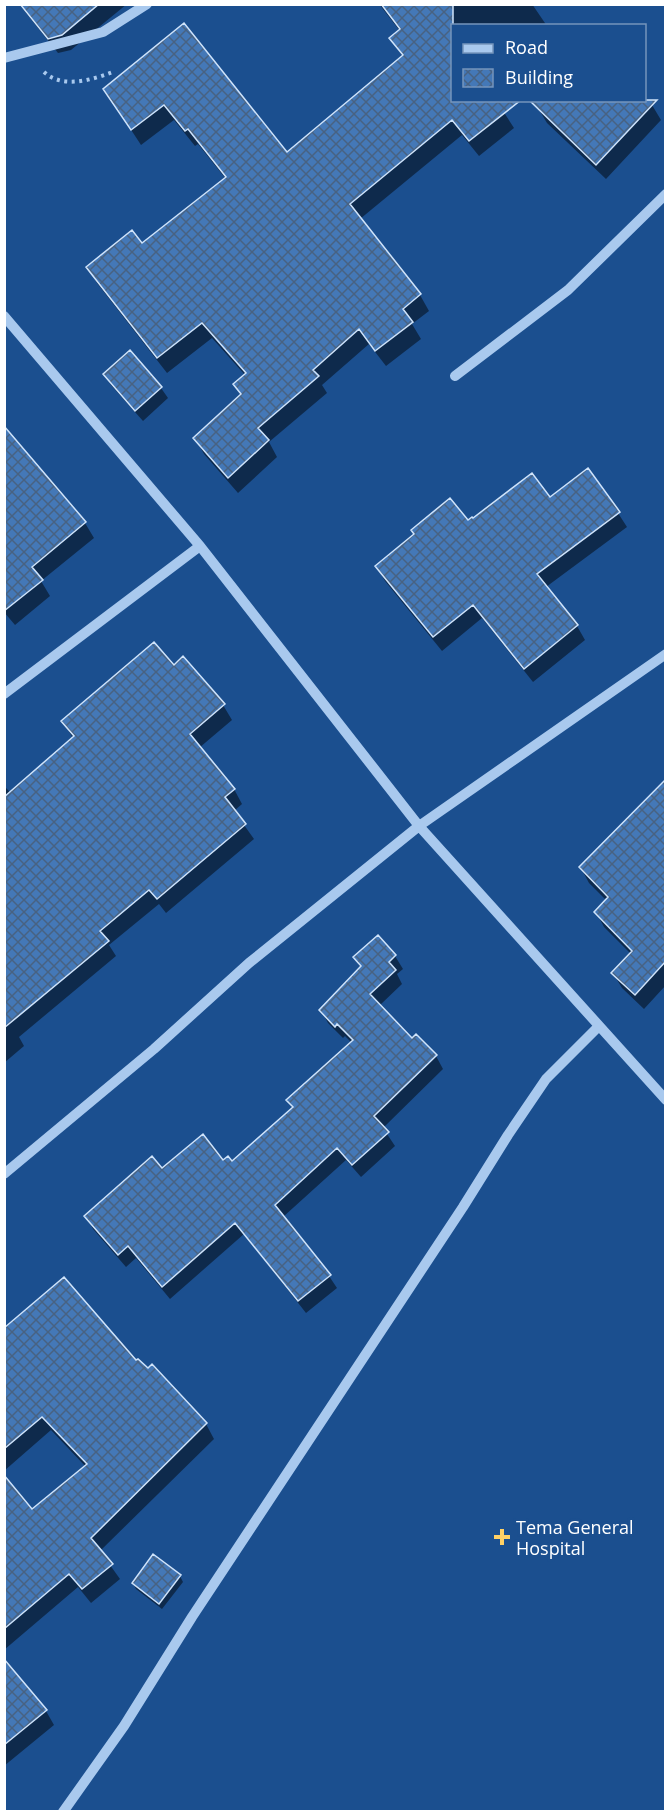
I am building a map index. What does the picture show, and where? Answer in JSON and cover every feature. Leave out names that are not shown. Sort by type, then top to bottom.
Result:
[{"type":"street","points":[[4,58],[103,32],[147,4]]},
{"type":"street","points":[[455,376],[568,290],[666,194]]},
{"type":"street","points":[[4,316],[200,546],[419,826],[666,1100]]},
{"type":"street","points":[[4,694],[200,546]]},
{"type":"street","points":[[4,1174],[154,1049],[249,963],[419,826],[666,654]]},
{"type":"street","points":[[63,1812],[124,1726],[273,1492],[463,1207],[514,1125],[546,1079],[598,1027]]},
{"type":"path","points":[[20,52],[53,80],[89,81],[113,72]]},
{"type":"building","points":[[20,4],[99,4],[62,35],[48,39]]},
{"type":"building","points":[[381,4],[453,4],[451,102],[518,102],[469,141],[452,120],[350,204],[421,294],[403,309],[413,322],[375,351],[359,329],[313,370],[319,376],[258,428],[269,440],[228,478],[193,438],[241,394],[233,384],[246,373],[202,323],[157,358],[86,267],[132,230],[142,243],[226,177],[188,129],[185,131],[164,105],[131,130],[103,89],[184,23],[287,152],[403,55],[389,38],[400,29]]},
{"type":"building","points":[[646,100],[657,100],[596,165],[531,102],[646,102]]},
{"type":"building","points":[[130,350],[162,387],[135,411],[103,374]]},
{"type":"building","points":[[4,426],[86,522],[32,567],[43,580],[4,611]]},
{"type":"building","points":[[588,468],[620,512],[537,574],[578,625],[524,669],[473,605],[433,637],[375,566],[414,534],[411,530],[450,498],[468,520],[532,473],[550,497]]},
{"type":"building","points":[[154,642],[174,665],[183,656],[225,704],[190,734],[235,789],[225,797],[246,824],[157,899],[149,890],[100,931],[109,941],[4,1028],[4,797],[74,736],[61,721]]},
{"type":"building","points":[[666,779],[666,961],[635,995],[611,973],[632,951],[594,912],[608,897],[579,867]]},
{"type":"building","points":[[378,935],[396,955],[389,962],[396,970],[370,994],[412,1038],[416,1034],[437,1055],[374,1116],[389,1132],[352,1165],[337,1148],[275,1205],[331,1275],[298,1301],[235,1223],[162,1287],[128,1246],[118,1255],[84,1216],[152,1156],[162,1168],[203,1134],[223,1160],[228,1156],[232,1161],[293,1107],[286,1100],[353,1040],[337,1024],[335,1027],[319,1010],[361,966],[353,957]]},
{"type":"building","points":[[64,1277],[136,1360],[138,1359],[148,1368],[152,1364],[207,1423],[91,1538],[113,1564],[82,1589],[69,1574],[4,1629],[4,1475],[32,1509],[87,1464],[42,1417],[4,1449],[4,1328]]},
{"type":"building","points":[[153,1554],[181,1575],[159,1604],[132,1583]]},
{"type":"building","points":[[4,1659],[47,1710],[4,1745]]},
{"type":"place","name":"Tema General Hospital","points":[[502,1537]]}]
